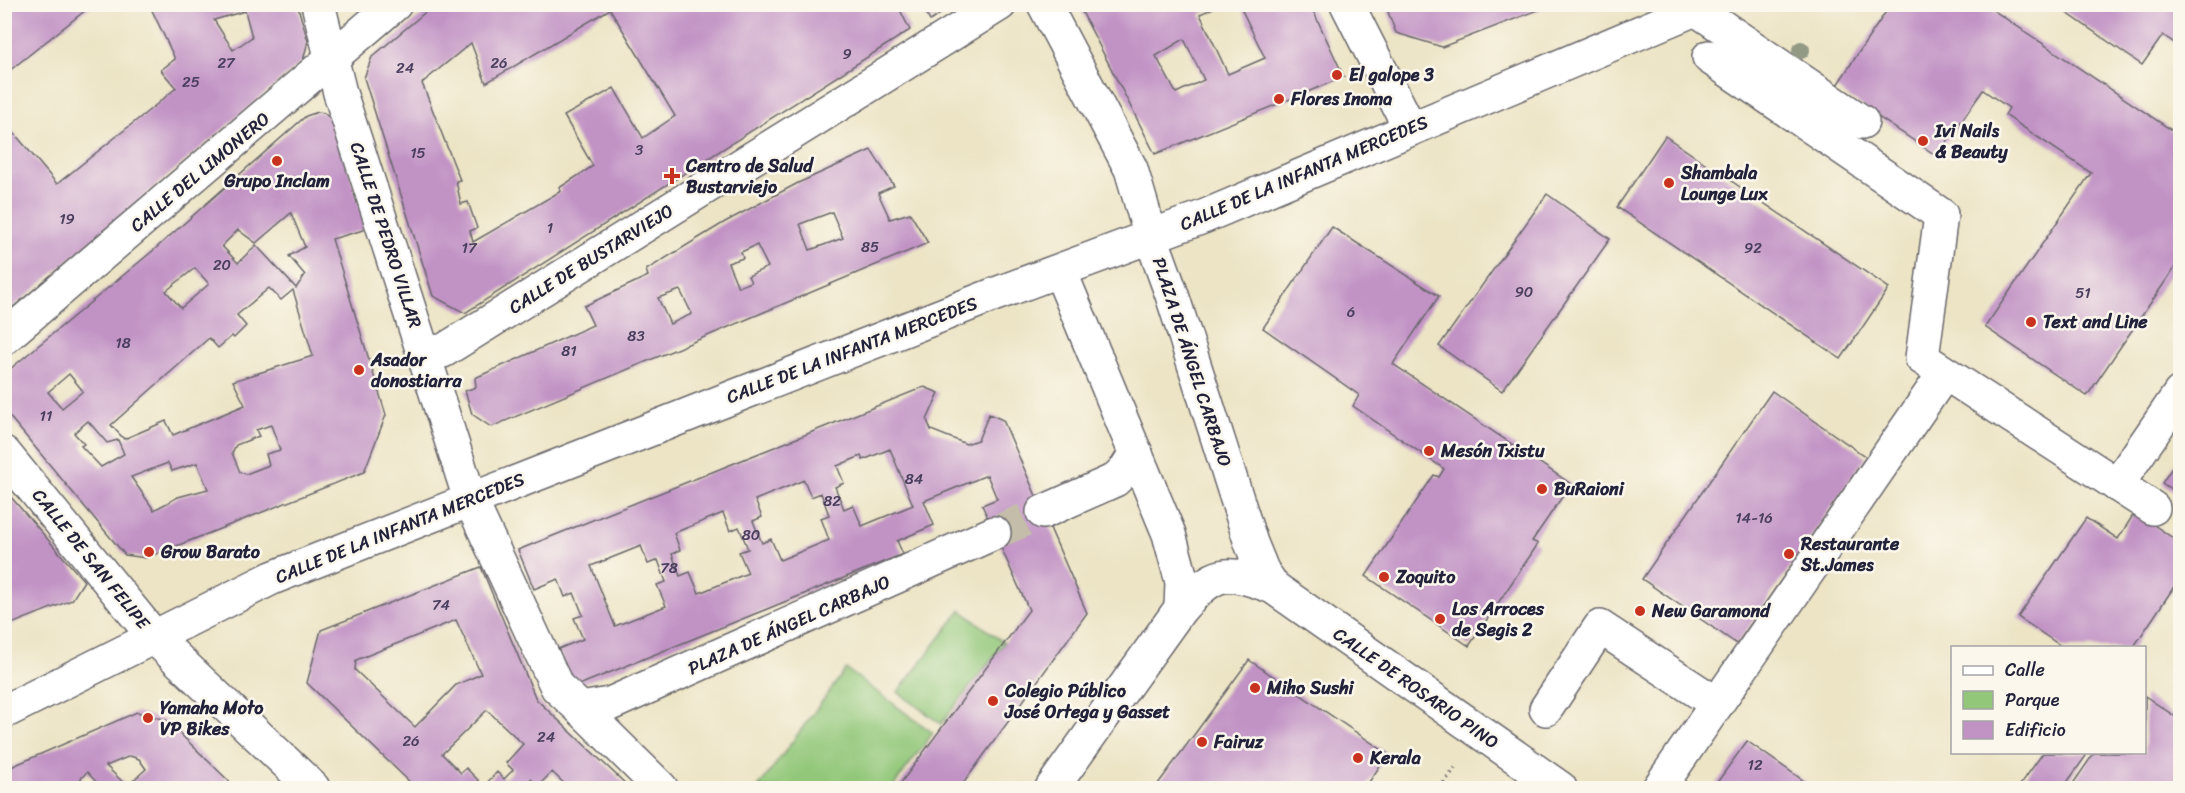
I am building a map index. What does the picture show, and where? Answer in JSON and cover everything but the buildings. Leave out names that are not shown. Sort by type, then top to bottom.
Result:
[{"type":"street","name":"CALLE DE PEDRO VILLAR","points":[[318,4],[332,59],[470,499]]},
{"type":"street","name":"CALLE DEL LIMONERO","points":[[4,338],[395,4]]},
{"type":"street","name":"CALLE DE BUSTARVIEJO","points":[[424,352],[443,351],[1000,4]]},
{"type":"street","name":"PLAZA DE ÁNGEL CARBAJO","points":[[1044,4],[1131,169],[1251,543],[1262,570],[1273,588]]},
{"type":"street","points":[[1347,4],[1410,128]]},
{"type":"street","name":"CALLE DE LA INFANTA MERCEDES","points":[[4,712],[272,578],[470,499],[1151,237],[1701,7]]},
{"type":"street","points":[[1701,7],[1862,122]]},
{"type":"street","points":[[1709,57],[1941,215],[1922,358],[2153,508]]},
{"type":"street","points":[[1060,271],[1179,562],[1182,582],[1181,608]]},
{"type":"street","points":[[1659,788],[1944,374]]},
{"type":"street","points":[[2117,485],[2181,393]]},
{"type":"street","name":"CALLE DE SAN FELIPE","points":[[4,453],[155,638],[313,789]]},
{"type":"street","points":[[1043,512],[1115,480],[1136,453]]},
{"type":"street","points":[[470,499],[557,687],[661,789]]},
{"type":"street","name":"PLAZA DE ÁNGEL CARBAJO","points":[[581,710],[610,704],[994,534]]},
{"type":"street","points":[[1052,789],[1181,608],[1202,586],[1220,576],[1236,575],[1273,588]]},
{"type":"street","name":"CALLE DE ROSARIO PINO","points":[[1273,588],[1560,789]]},
{"type":"street","points":[[1546,709],[1600,627],[1717,704]]},
{"type":"path","points":[[1440,789],[1455,768]]},
{"type":"green space","points":[[961,610],[1004,643],[941,724],[898,692]]},
{"type":"green space","points":[[846,669],[933,733],[892,788],[758,788]]},
{"type":"tunnel","points":[[994,533],[1043,512]]},
{"type":"place","name":"El galope 3","points":[[1337,75]]},
{"type":"place","name":"Flores Inoma","points":[[1279,99]]},
{"type":"place","name":"Ivi Nails & Beauty","points":[[1923,141]]},
{"type":"place","name":"Grupo Inclam","points":[[277,161]]},
{"type":"place","name":"Centro de Salud Bustarviejo","points":[[672,176]]},
{"type":"place","name":"Shambala Lounge Lux","points":[[1669,183]]},
{"type":"place","name":"Text and Line","points":[[2031,322]]},
{"type":"place","name":"Asador donostiarra","points":[[359,370]]},
{"type":"place","name":"Mesón Txistu","points":[[1429,451]]},
{"type":"place","name":"BuRaioni","points":[[1542,489]]},
{"type":"place","name":"Grow Barato","points":[[149,552]]},
{"type":"place","name":"Restaurante St.James","points":[[1789,554]]},
{"type":"place","name":"Zoquito","points":[[1384,577]]},
{"type":"place","name":"New Garamond","points":[[1640,611]]},
{"type":"place","name":"Los Arroces de Segis 2","points":[[1440,619]]},
{"type":"place","name":"Miho Sushi","points":[[1255,688]]},
{"type":"place","name":"Colegio Público José Ortega y Gasset","points":[[993,701]]},
{"type":"place","name":"Yamaha Moto VP Bikes","points":[[148,718]]},
{"type":"place","name":"Fairuz","points":[[1202,742]]},
{"type":"place","name":"Kerala","points":[[1358,758]]}]
